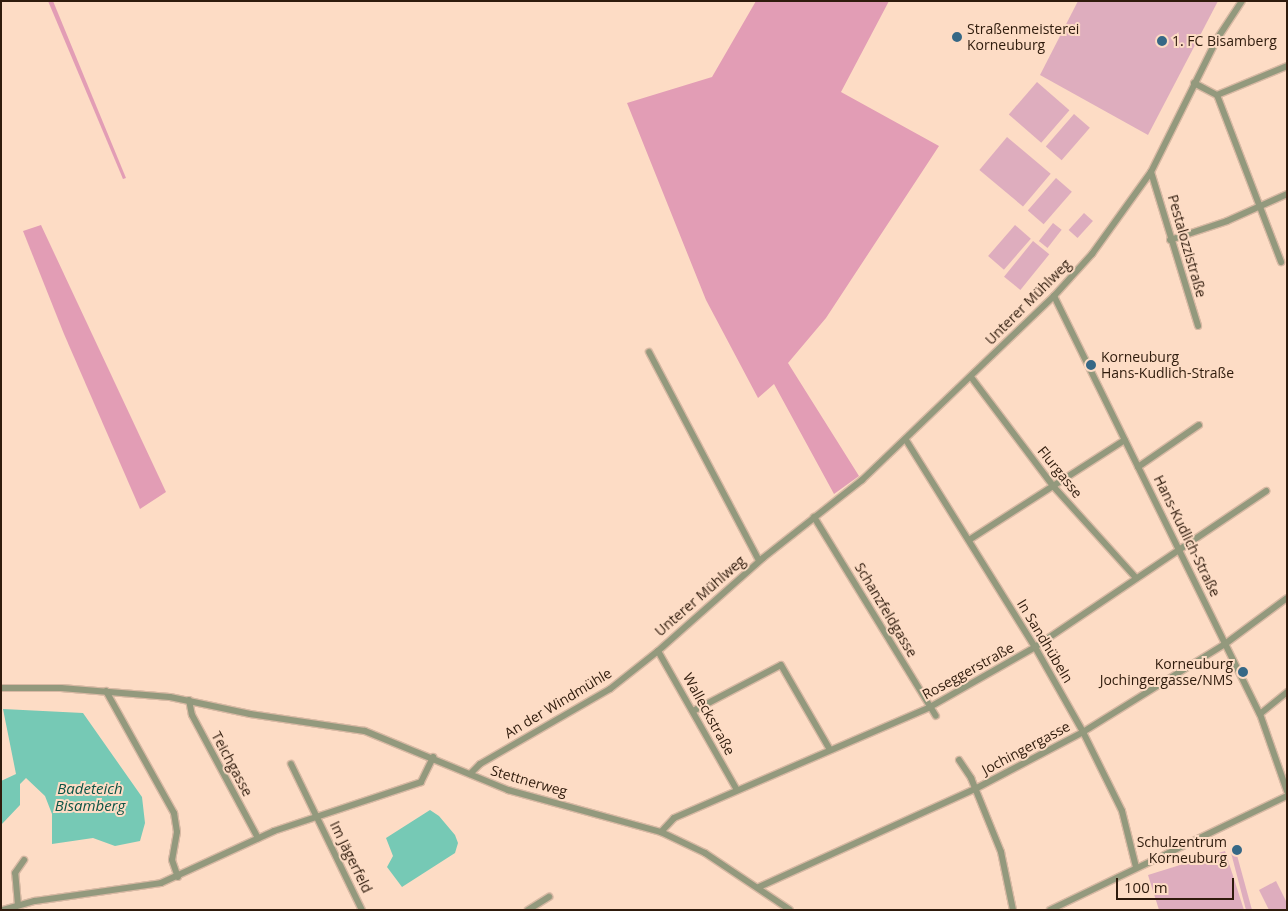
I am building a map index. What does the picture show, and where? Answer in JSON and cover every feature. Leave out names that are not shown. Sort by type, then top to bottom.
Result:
[{"type":"street","name":"Unterer Mühlweg","points":[[658,651],[760,561],[906,440],[1054,296],[1092,254],[1151,172],[1217,39],[1242,1]]},
{"type":"street","points":[[1217,95],[1287,66]]},
{"type":"street","points":[[1194,83],[1217,95],[1281,262]]},
{"type":"street","name":"Pestalozzistraße","points":[[1151,172],[1170,240],[1198,326]]},
{"type":"street","points":[[1170,240],[1260,207],[1287,194]]},
{"type":"street","name":"Hans-Kudlich-Straße","points":[[1054,296],[1260,714],[1287,791]]},
{"type":"street","name":"Unterer Mühlweg","points":[[649,352],[760,561]]},
{"type":"street","name":"Flurgasse","points":[[971,377],[1053,486],[1136,578]]},
{"type":"street","points":[[1138,467],[1199,425]]},
{"type":"street","name":"In Sandhübeln","points":[[906,440],[1036,647],[1083,732],[1122,811],[1136,867]]},
{"type":"street","points":[[969,540],[1125,440]]},
{"type":"street","name":"Roseggerstraße","points":[[661,832],[674,818],[930,707],[1036,647],[1266,491]]},
{"type":"street","name":"Schanzfeldgasse","points":[[814,517],[936,716]]},
{"type":"street","name":"Jochingergasse","points":[[759,887],[975,789],[1083,732],[1225,644],[1287,598]]},
{"type":"street","name":"Walleckstraße","points":[[658,651],[737,790]]},
{"type":"street","name":"An der Windmühle","points":[[470,774],[480,764],[610,689],[658,651]]},
{"type":"street","points":[[693,711],[781,665],[830,750]]},
{"type":"street","name":"Stettnerweg","points":[[1,688],[106,691],[189,700],[250,714],[366,731],[508,790],[661,832],[705,853],[759,887],[790,910]]},
{"type":"street","points":[[106,691],[174,813],[177,832],[172,860],[178,877]]},
{"type":"street","points":[[1260,714],[1287,692]]},
{"type":"street","name":"Teichgasse","points":[[189,700],[192,715],[258,838]]},
{"type":"street","points":[[3,910],[18,905],[150,886],[178,877],[258,838],[317,816],[421,782],[432,757]]},
{"type":"street","points":[[959,760],[975,789],[1001,852],[1013,910]]},
{"type":"street","name":"Im Jägerfeld","points":[[292,764],[362,910]]},
{"type":"street","points":[[1050,910],[1287,796]]},
{"type":"street","points":[[18,905],[15,873],[24,860]]},
{"type":"street","points":[[528,910],[549,897]]},
{"type":"shaded area","points":[[48,1],[53,1],[126,178],[123,179]]},
{"type":"shaded area","points":[[756,1],[889,1],[841,92],[939,146],[826,318],[788,363],[859,476],[834,494],[774,384],[758,398],[706,300],[627,103],[712,77]]},
{"type":"shaded area","points":[[1078,1],[1218,1],[1148,135],[1040,75]]},
{"type":"shaded area","points":[[1037,82],[1069,110],[1041,143],[1009,114]]},
{"type":"shaded area","points":[[1074,114],[1090,128],[1062,160],[1046,146]]},
{"type":"shaded area","points":[[1007,137],[1051,174],[1023,207],[979,170]]},
{"type":"shaded area","points":[[1056,178],[1072,192],[1044,224],[1028,210]]},
{"type":"shaded area","points":[[1084,213],[1093,221],[1078,238],[1069,230]]},
{"type":"shaded area","points":[[1053,223],[1062,230],[1048,248],[1039,241]]},
{"type":"shaded area","points":[[41,225],[166,492],[140,509],[64,334],[23,231]]},
{"type":"shaded area","points":[[1015,225],[1031,239],[1004,270],[988,256]]},
{"type":"shaded area","points":[[1033,241],[1049,254],[1020,290],[1004,277]]},
{"type":"shaded area","points":[[1235,848],[1252,910],[1246,910],[1230,849]]},
{"type":"shaded area","points":[[1225,851],[1244,910],[1159,910],[1148,875]]},
{"type":"shaded area","points":[[1276,881],[1287,903],[1287,910],[1269,910],[1259,890]]},
{"type":"water","name":"Badeteich Bisamberg","points":[[3,709],[83,713],[142,797],[145,823],[140,841],[115,846],[93,838],[52,844],[52,814],[45,796],[26,778],[20,784],[20,805],[1,825],[1,781],[16,774]]},
{"type":"water","points":[[430,810],[439,816],[455,835],[458,843],[455,853],[402,887],[387,867],[393,856],[386,838]]},
{"type":"place","name":"Straßenmeisterei Korneuburg","points":[[957,37]]},
{"type":"place","name":"1. FC Bisamberg","points":[[1162,41]]},
{"type":"place","name":"Korneuburg Hans-Kudlich-Straße","points":[[1091,365]]},
{"type":"place","name":"Korneuburg Jochingergasse/NMS","points":[[1243,672]]},
{"type":"place","name":"Schulzentrum Korneuburg","points":[[1237,850]]}]
